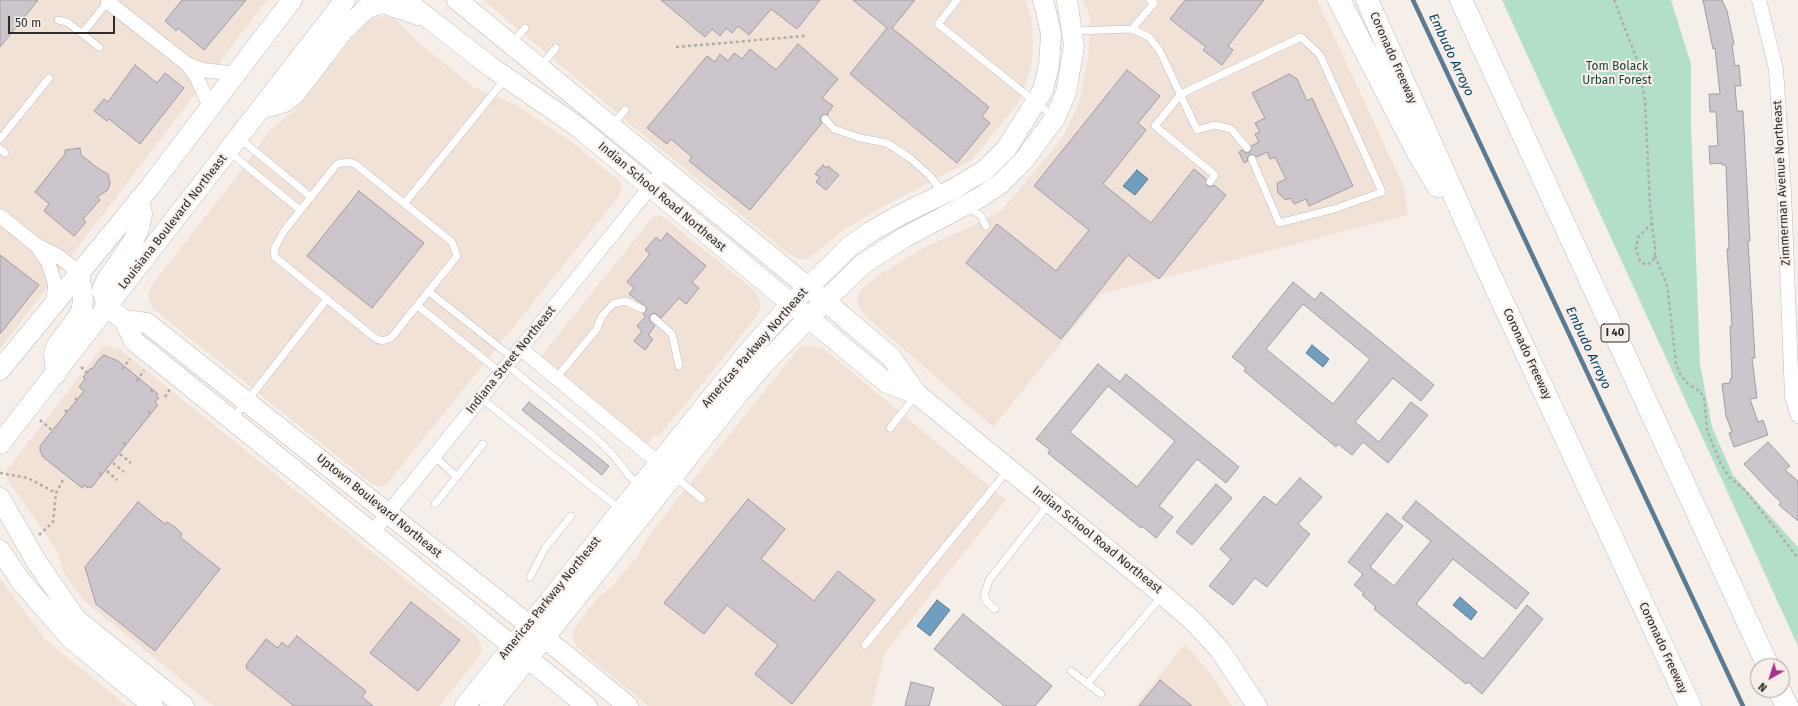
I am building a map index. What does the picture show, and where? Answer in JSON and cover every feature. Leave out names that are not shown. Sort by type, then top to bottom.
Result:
[{"type":"highway","points":[[1339,0],[1418,153],[1484,262]]},
{"type":"highway","name":"Coronado Freeway","points":[[1367,0],[1484,262],[1690,706]]},
{"type":"highway","name":"I 40","points":[[1462,0],[1764,658]]},
{"type":"street","points":[[0,370],[140,199],[211,109],[292,0]]},
{"type":"street","name":"Louisiana Boulevard Northeast","points":[[0,444],[56,374],[345,0]]},
{"type":"street","name":"Indian School Road Northeast","points":[[405,0],[506,78],[578,127],[887,383],[917,394]]},
{"type":"street","name":"Indian School Road Northeast","points":[[457,0],[825,301],[891,357],[917,394],[1194,622],[1220,650],[1257,706]]},
{"type":"street","points":[[466,0],[509,42]]},
{"type":"street","name":"Americas Parkway Northeast","points":[[465,706],[529,625],[623,517],[659,481],[765,363],[825,301],[863,264],[884,250],[966,206],[1000,184],[1024,160],[1055,118],[1066,93],[1074,46],[1062,32],[1043,0]]},
{"type":"street","name":"Americas Parkway Northeast","points":[[490,706],[620,543],[659,481],[659,463],[748,352],[791,304],[849,247],[870,232],[900,215],[985,170],[1007,148],[1043,90],[1049,65],[1062,32],[1067,0]]},
{"type":"street","name":"Zimmerman Avenue Northeast","points":[[1759,0],[1776,69],[1784,192],[1792,397],[1798,416]]},
{"type":"street","points":[[108,1],[187,64],[197,78],[211,109]]},
{"type":"street","points":[[261,109],[285,102],[295,94],[344,30],[367,8],[384,4],[429,19]]},
{"type":"street","points":[[187,64],[203,70],[237,74]]},
{"type":"street","name":"Indiana Street Northeast","points":[[373,532],[664,170]]},
{"type":"street","points":[[107,307],[102,290],[106,281],[132,243],[139,229],[142,214],[140,199]]},
{"type":"street","points":[[0,216],[36,245],[58,256],[79,272],[83,298],[82,308],[78,317],[57,345],[54,354],[56,374]]},
{"type":"street","points":[[36,245],[48,262],[55,284],[53,305]]},
{"type":"street","name":"Uptown Boulevard Northeast","points":[[107,307],[124,320],[134,341],[373,532],[587,706]]},
{"type":"street","name":"Uptown Boulevard Northeast","points":[[124,320],[147,323],[529,625],[628,706]]},
{"type":"street","points":[[510,361],[556,378],[659,463]]},
{"type":"street","points":[[0,498],[36,561],[76,619],[182,706]]},
{"type":"street","points":[[0,550],[20,580],[70,638],[152,706]]},
{"type":"lane","points":[[957,0],[938,24],[1055,118]]},
{"type":"lane","points":[[1132,29],[1154,3],[1150,0]]},
{"type":"lane","points":[[82,34],[108,1]]},
{"type":"lane","points":[[58,20],[67,22],[99,47]]},
{"type":"lane","points":[[509,42],[525,28]]},
{"type":"lane","points":[[1062,32],[1132,29],[1149,37],[1160,51],[1197,130],[1215,125],[1231,129],[1247,148]]},
{"type":"lane","points":[[1210,182],[1215,175],[1155,126],[1181,94],[1301,37],[1320,55],[1382,192],[1334,209],[1279,223],[1252,159]]},
{"type":"lane","points":[[540,68],[556,48]]},
{"type":"lane","points":[[0,139],[49,78]]},
{"type":"lane","points":[[404,204],[506,78]]},
{"type":"lane","points":[[612,127],[625,110]]},
{"type":"lane","points":[[825,119],[834,129],[860,138],[887,143],[892,146],[910,158],[944,193],[980,215],[986,226]]},
{"type":"lane","points":[[234,144],[311,197]]},
{"type":"lane","points":[[234,144],[300,210]]},
{"type":"lane","points":[[347,162],[355,164],[404,204],[452,242],[457,256],[391,338],[382,341],[375,338],[275,257],[274,249],[284,231],[337,164],[347,162]]},
{"type":"lane","points":[[429,292],[510,361],[595,437],[613,455],[631,478],[659,481],[702,499]]},
{"type":"lane","points":[[232,420],[327,299]]},
{"type":"lane","points":[[556,378],[596,330],[602,316],[613,304],[625,300],[642,309]]},
{"type":"lane","points":[[418,306],[510,361]]},
{"type":"lane","points":[[654,318],[672,334],[679,366]]},
{"type":"lane","points":[[890,428],[917,394]]},
{"type":"lane","points":[[481,398],[623,517],[620,543]]},
{"type":"lane","points":[[435,504],[483,444]]},
{"type":"lane","points":[[434,456],[457,477]]},
{"type":"lane","points":[[865,645],[1010,469]]},
{"type":"lane","points":[[995,608],[987,602],[984,595],[989,580],[1051,503]]},
{"type":"lane","points":[[530,577],[545,548],[571,516]]},
{"type":"lane","points":[[1088,683],[1163,595]]},
{"type":"lane","points":[[1071,671],[1101,694]]},
{"type":"path","points":[[1614,0],[1638,62],[1645,101],[1654,256],[1667,285],[1676,363],[1680,374],[1687,383],[1698,390],[1704,397],[1707,430],[1720,462],[1729,477],[1745,490],[1798,558]]},
{"type":"path","points":[[676,47],[805,36]]},
{"type":"path","points":[[1652,223],[1638,237],[1636,249],[1640,261],[1646,265],[1652,262],[1654,256]]},
{"type":"path","points":[[122,369],[125,365]]},
{"type":"path","points":[[81,367],[89,374]]},
{"type":"path","points":[[137,381],[140,377]]},
{"type":"path","points":[[151,392],[154,388]]},
{"type":"path","points":[[75,398],[79,402]]},
{"type":"path","points":[[65,410],[69,414]]},
{"type":"path","points":[[148,411],[152,414]]},
{"type":"path","points":[[40,420],[54,432]]},
{"type":"path","points":[[123,442],[127,446]]},
{"type":"path","points":[[120,454],[131,463]]},
{"type":"path","points":[[113,463],[124,472]]},
{"type":"path","points":[[107,471],[117,480]]},
{"type":"path","points":[[0,473],[28,478],[56,493]]},
{"type":"path","points":[[99,474],[103,476]]},
{"type":"path","points":[[39,536],[53,522],[56,493],[64,478]]},
{"type":"shaded area","points":[[0,0],[267,0],[0,349]]},
{"type":"shaded area","points":[[483,0],[1026,0],[1032,19],[1033,50],[1031,68],[1019,102],[972,160],[884,206],[842,231],[808,259],[801,259],[788,253],[642,134]]},
{"type":"shaded area","points":[[1083,0],[1317,0],[1404,187],[1408,215],[1101,294],[993,427],[869,319],[860,308],[857,298],[861,290],[877,276],[929,245],[966,229],[1002,210],[1063,137],[1079,103],[1088,58],[1090,18]]},
{"type":"shaded area","points":[[383,16],[395,19],[416,40],[473,87],[516,105],[569,140],[617,179],[621,184],[622,189],[620,195],[386,485],[379,486],[372,484],[151,307],[148,295],[151,286],[228,188],[271,129],[298,107],[367,20]]},
{"type":"shaded area","points":[[661,216],[666,219],[755,291],[759,298],[761,307],[757,316],[660,435],[653,436],[644,448],[538,360],[652,218]]},
{"type":"shaded area","points":[[808,345],[824,349],[1006,500],[885,652],[872,706],[648,706],[580,650],[575,644],[572,634],[574,629],[599,596],[612,586],[637,557],[646,540],[675,502],[799,348]]},
{"type":"shaded area","points":[[103,346],[108,346],[122,351],[475,635],[480,642],[482,650],[479,657],[439,706],[214,706],[84,601],[65,575],[56,549],[11,485],[7,478],[6,471]]},
{"type":"shaded area","points":[[0,579],[46,640],[127,706],[0,706]]},
{"type":"shaded area","points":[[1185,644],[1210,673],[1232,706],[1135,706]]},
{"type":"green space","name":"Tom Bolack Urban Forest","points":[[1502,0],[1671,0],[1691,64],[1691,125],[1700,364],[1712,427],[1733,475],[1798,547],[1798,646]]},
{"type":"water","points":[[1137,170],[1148,179],[1135,195],[1123,186]]},
{"type":"water","points":[[1312,345],[1329,359],[1323,367],[1306,353]]},
{"type":"water","points":[[1460,597],[1477,612],[1471,620],[1453,605]]},
{"type":"water","points":[[937,600],[950,610],[930,636],[917,626]]},
{"type":"building","points":[[0,0],[38,0],[0,47]]},
{"type":"building","points":[[182,0],[246,0],[204,50],[178,28],[176,31],[165,21]]},
{"type":"building","points":[[661,0],[820,0],[797,29],[771,9],[749,35],[738,26],[732,33],[726,28],[720,36],[712,29],[705,37]]},
{"type":"building","points":[[853,0],[915,0],[892,28],[989,107],[982,116],[990,123],[957,163],[850,74],[887,28]]},
{"type":"building","points":[[1185,0],[1264,0],[1228,46],[1233,50],[1222,65],[1203,50],[1206,47],[1170,19]]},
{"type":"building","points":[[1703,0],[1722,0],[1727,11],[1734,44],[1732,45],[1735,66],[1739,65],[1741,86],[1735,86],[1737,111],[1743,111],[1750,241],[1748,241],[1755,358],[1752,358],[1757,398],[1750,399],[1758,422],[1763,420],[1768,435],[1734,447],[1729,433],[1732,432],[1726,416],[1722,384],[1730,383],[1730,379],[1732,379],[1730,326],[1732,326],[1727,249],[1729,249],[1726,165],[1722,165],[1722,163],[1710,164],[1709,146],[1718,146],[1716,112],[1710,112],[1709,94],[1720,94],[1715,48],[1713,49]]},
{"type":"building","points":[[798,44],[838,79],[822,98],[833,106],[828,115],[824,114],[821,116],[820,120],[822,123],[750,210],[689,161],[692,157],[671,139],[667,144],[647,128],[707,56],[715,62],[720,54],[728,61],[734,53],[742,59],[750,49],[776,70]]},
{"type":"building","points":[[135,65],[157,83],[165,73],[184,88],[140,144],[109,119],[107,121],[94,111],[104,99],[108,102]]},
{"type":"building","points":[[1127,70],[1160,96],[1138,123],[1146,130],[1103,184],[1151,223],[1194,169],[1206,179],[1207,186],[1210,187],[1214,185],[1226,195],[1159,279],[1128,255],[1061,339],[966,263],[997,224],[1056,271],[1089,230],[1034,186]]},
{"type":"building","points":[[1289,74],[1297,79],[1307,101],[1312,98],[1353,186],[1309,206],[1306,199],[1294,204],[1291,198],[1286,200],[1278,193],[1277,183],[1286,179],[1275,157],[1270,159],[1267,152],[1257,157],[1250,154],[1247,158],[1248,161],[1244,163],[1239,152],[1242,150],[1246,153],[1250,152],[1251,146],[1259,142],[1255,134],[1260,132],[1255,123],[1265,118],[1252,93]]},
{"type":"building","points":[[80,148],[81,155],[108,174],[110,183],[108,190],[97,197],[100,200],[83,219],[86,222],[74,236],[44,211],[49,204],[35,192],[65,154],[65,150]]},
{"type":"building","points":[[823,165],[826,168],[828,166],[839,175],[826,190],[816,182],[820,177],[815,174]]},
{"type":"building","points":[[359,191],[424,243],[372,308],[307,256]]},
{"type":"building","points":[[667,233],[706,266],[692,282],[699,288],[686,304],[679,298],[661,318],[655,313],[650,315],[649,320],[655,326],[648,335],[653,339],[645,350],[634,341],[642,331],[637,326],[646,316],[643,314],[647,308],[629,294],[634,288],[627,282],[650,254],[645,250],[656,237],[661,241]]},
{"type":"building","points":[[0,255],[39,285],[0,334]]},
{"type":"building","points":[[1293,282],[1315,300],[1321,292],[1434,385],[1421,401],[1393,378],[1355,422],[1379,442],[1411,402],[1428,415],[1388,463],[1363,442],[1352,455],[1338,444],[1336,447],[1244,371],[1246,368],[1232,357]],"holes":[[[1303,304],[1370,359],[1333,404],[1266,349]]]},
{"type":"building","points":[[104,355],[118,361],[158,394],[156,396],[159,398],[155,402],[158,405],[91,488],[84,485],[82,488],[43,457],[40,446],[84,391],[79,387],[85,379],[83,377]]},
{"type":"building","points":[[1098,364],[1120,382],[1126,374],[1239,467],[1226,483],[1197,459],[1159,506],[1173,517],[1156,538],[1142,526],[1141,528],[1054,458],[1048,453],[1050,450],[1036,439]],"holes":[[[1108,386],[1175,441],[1137,487],[1070,432]]]},
{"type":"building","points":[[529,402],[609,466],[602,475],[522,410]]},
{"type":"building","points":[[1768,442],[1790,466],[1785,470],[1798,481],[1798,521],[1779,505],[1781,502],[1744,464]]},
{"type":"building","points":[[1300,478],[1322,497],[1298,524],[1310,534],[1267,587],[1255,578],[1233,605],[1209,586],[1231,559],[1220,549],[1264,496],[1276,505]]},
{"type":"building","points":[[1216,484],[1232,498],[1192,545],[1176,532]]},
{"type":"building","points":[[748,499],[785,529],[761,559],[814,601],[838,571],[875,600],[792,704],[755,674],[778,645],[727,605],[704,634],[664,603]]},
{"type":"building","points":[[1416,501],[1529,593],[1516,609],[1453,559],[1416,604],[1483,659],[1527,605],[1543,619],[1482,694],[1468,682],[1466,684],[1374,609],[1376,607],[1362,595],[1364,593],[1354,585],[1363,574],[1348,562],[1387,513],[1403,526],[1370,567],[1394,586],[1431,541],[1402,518]]},
{"type":"building","points":[[138,502],[165,524],[167,522],[175,527],[182,534],[180,537],[220,569],[155,651],[96,604],[85,567]]},
{"type":"building","points":[[411,602],[460,640],[418,691],[370,653]]},
{"type":"building","points":[[963,614],[1052,686],[1035,706],[1004,706],[934,649]]},
{"type":"building","points":[[297,636],[366,691],[362,697],[373,706],[294,706],[246,668],[246,665],[266,639],[278,648],[282,642],[288,647]]},
{"type":"building","points":[[1160,680],[1192,706],[1139,706]]},
{"type":"building","points":[[911,682],[934,688],[929,706],[905,706]]},
{"type":"waterway","name":"Embudo Arroyo","points":[[1413,0],[1743,706]]}]
